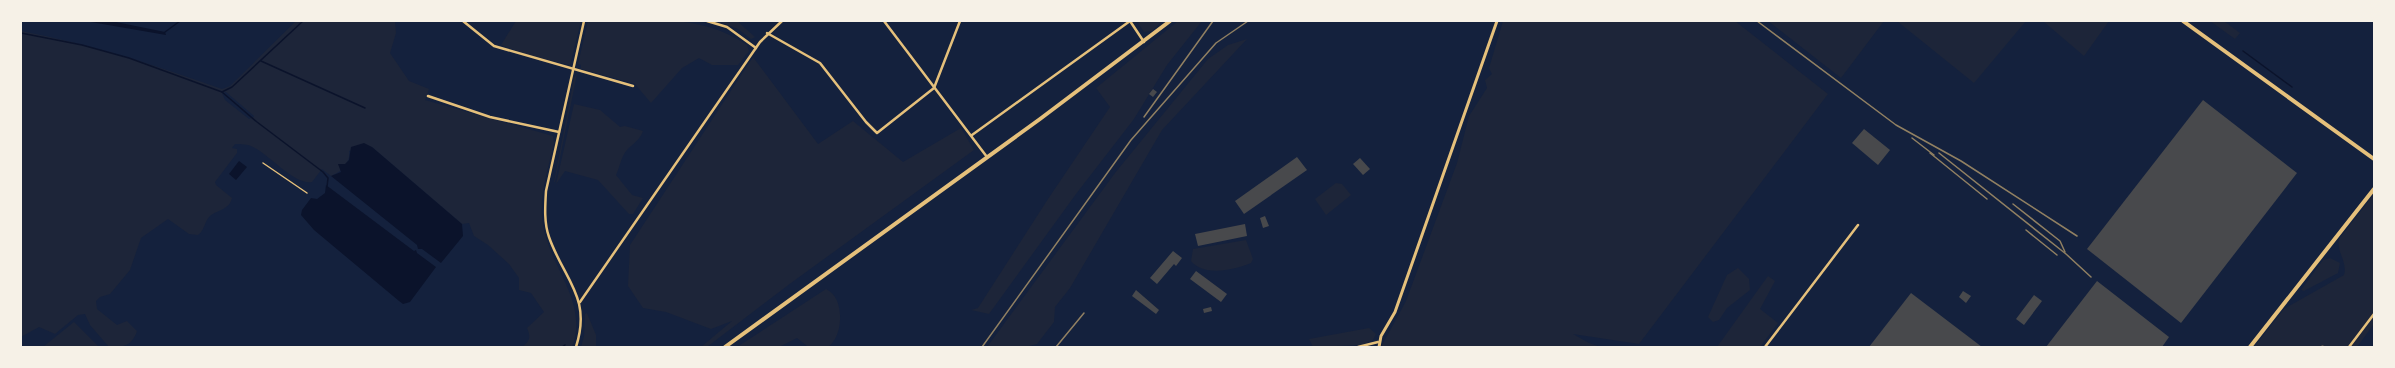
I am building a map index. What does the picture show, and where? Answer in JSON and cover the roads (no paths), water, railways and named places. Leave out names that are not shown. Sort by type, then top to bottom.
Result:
[{"type":"main road","points":[[725,347],[1145,42],[1170,21]]},
{"type":"main road","points":[[2183,21],[2374,159]]},
{"type":"main road","points":[[2250,347],[2374,189]]},
{"type":"street","points":[[463,21],[494,46],[633,86]]},
{"type":"street","points":[[576,347],[582,317],[580,302],[549,238],[546,225],[546,191],[584,21]]},
{"type":"street","points":[[706,21],[727,27],[756,48]]},
{"type":"street","points":[[580,302],[756,48],[767,33],[782,21]]},
{"type":"street","points":[[884,21],[934,88],[972,135],[987,157]]},
{"type":"street","points":[[767,33],[820,63],[866,122],[877,133],[934,88],[960,21]]},
{"type":"street","points":[[972,135],[1130,21],[1145,42]]},
{"type":"street","points":[[1379,347],[1378,342],[1395,312],[1497,21]]},
{"type":"street","points":[[428,96],[490,117],[559,132]]},
{"type":"street","points":[[1765,347],[1858,225]]},
{"type":"street","points":[[2349,347],[2374,314]]},
{"type":"street","points":[[1358,347],[1378,342]]},
{"type":"lane","points":[[263,162],[307,193]]},
{"type":"waterway","points":[[165,32],[180,21]]},
{"type":"waterway","points":[[222,92],[232,87],[303,21]]},
{"type":"waterway","points":[[21,33],[82,45],[129,58],[222,92],[257,122],[323,172],[328,178],[327,187]]},
{"type":"waterway","points":[[2243,51],[2292,87]]},
{"type":"waterway","points":[[261,61],[365,108]]},
{"type":"railway","points":[[1144,117],[1213,21]]},
{"type":"railway","points":[[982,347],[1131,140],[1216,43],[1248,21]]},
{"type":"railway","points":[[1757,21],[1896,125],[1961,161],[2077,236]]},
{"type":"railway","points":[[1912,138],[1934,155]]},
{"type":"railway","points":[[1930,153],[1987,199]]},
{"type":"railway","points":[[1939,153],[2066,254],[2091,277]]},
{"type":"railway","points":[[2013,204],[2060,241],[2065,252]]},
{"type":"railway","points":[[2026,230],[2057,255]]},
{"type":"railway","points":[[1056,347],[1084,313]]}]
